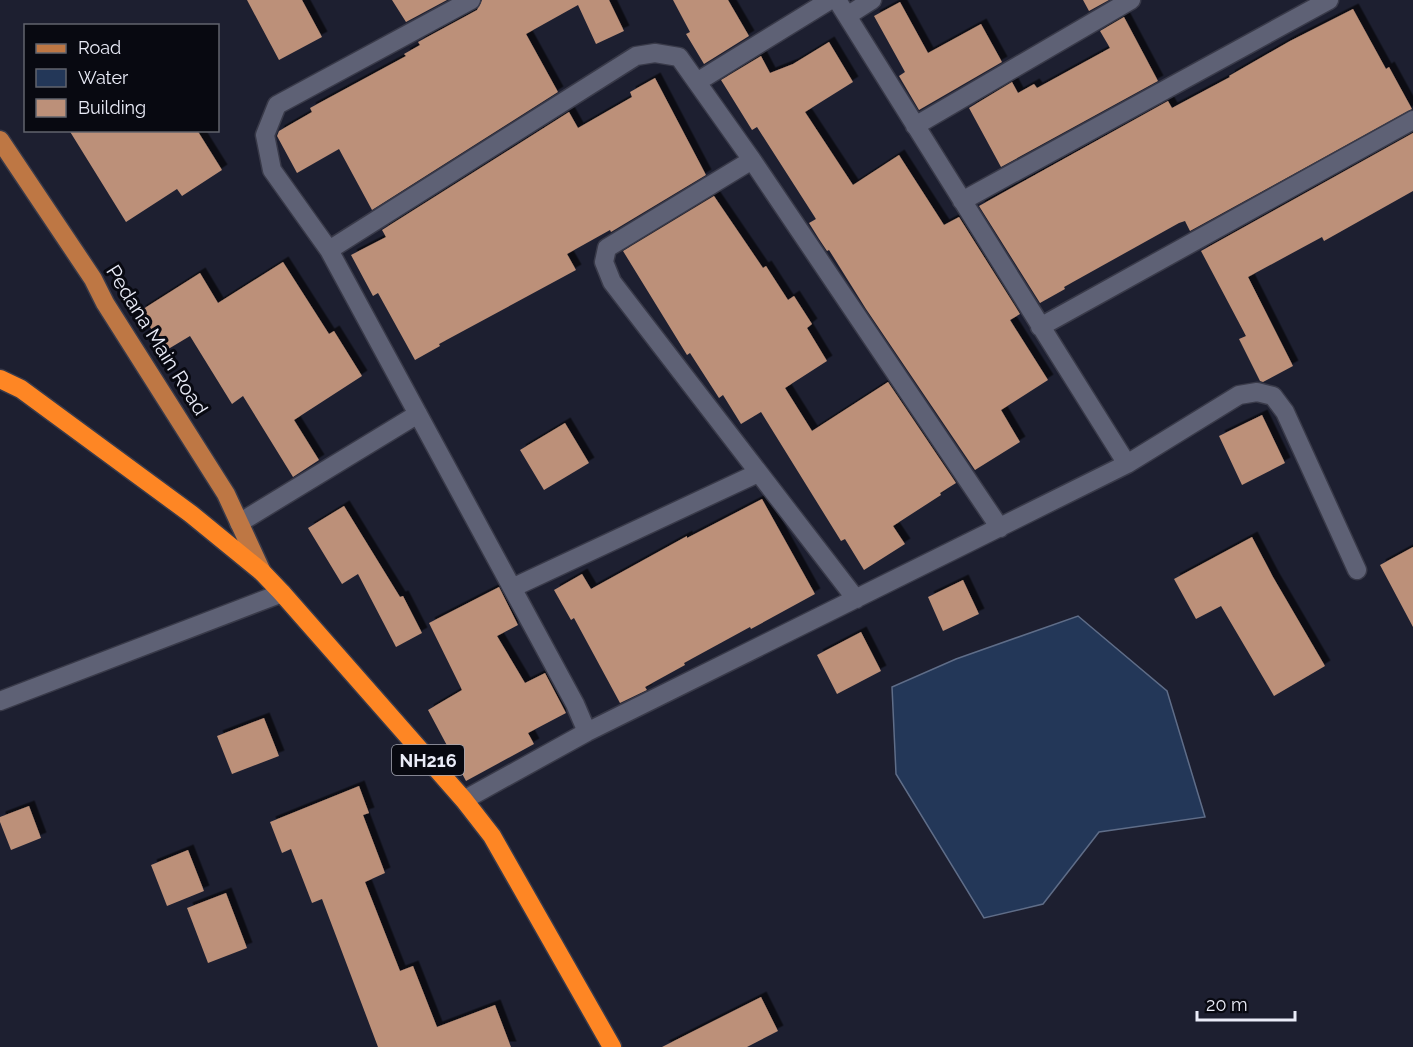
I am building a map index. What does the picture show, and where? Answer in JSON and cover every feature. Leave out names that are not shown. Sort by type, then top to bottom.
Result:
[{"type":"highway","name":"NH216","points":[[0,379],[21,389],[191,514],[262,572],[282,593],[464,800],[492,836],[612,1047]]},
{"type":"main road","name":"Pedana Main Road","points":[[0,140],[93,279],[105,303],[226,494],[262,572]]},
{"type":"street","points":[[471,0],[277,105],[265,135],[272,170],[329,250],[575,704],[587,732]]},
{"type":"street","points":[[697,82],[830,0]]},
{"type":"street","points":[[837,0],[1040,327],[1102,420],[1127,464]]},
{"type":"street","points":[[847,16],[872,0]]},
{"type":"street","points":[[915,126],[1131,0]]},
{"type":"street","points":[[962,201],[1329,0]]},
{"type":"street","points":[[329,250],[636,56],[655,53],[679,57],[752,160],[1000,528]]},
{"type":"street","points":[[1040,327],[1413,120]]},
{"type":"street","points":[[752,160],[607,248],[604,262],[612,282],[856,599]]},
{"type":"street","points":[[464,800],[587,732],[1127,464],[1239,395],[1257,392],[1273,396],[1285,412],[1357,570]]},
{"type":"street","points":[[239,523],[417,414]]},
{"type":"street","points":[[512,588],[758,473]]},
{"type":"street","points":[[0,701],[282,593]]},
{"type":"water","points":[[1078,616],[1167,691],[1205,817],[1099,832],[1043,904],[984,918],[896,774],[892,687],[956,659]]},
{"type":"building","points":[[247,0],[302,0],[322,37],[279,60]]},
{"type":"building","points":[[392,0],[447,0],[406,22]]},
{"type":"building","points":[[482,0],[609,0],[624,31],[596,44],[578,5],[526,34],[558,92],[372,210],[339,149],[297,173],[277,136],[279,131],[312,112],[310,108],[406,56],[404,54],[420,45],[418,42],[477,10]]},
{"type":"building","points":[[673,0],[728,0],[749,36],[704,64],[686,34],[690,32]]},
{"type":"building","points":[[1083,0],[1109,0],[1089,11]]},
{"type":"building","points":[[900,2],[928,53],[981,24],[1002,62],[919,110],[899,76],[905,72],[874,16]]},
{"type":"building","points":[[1353,9],[1386,69],[1389,67],[1412,109],[1190,231],[1185,221],[1179,223],[1064,287],[1065,289],[1040,303],[979,206],[1168,101],[1172,108],[1290,41]]},
{"type":"building","points":[[1124,17],[1158,81],[1001,167],[969,108],[1012,82],[1018,93],[1034,84],[1037,88],[1110,48],[1100,31]]},
{"type":"building","points":[[829,42],[853,82],[805,112],[853,185],[899,155],[944,225],[959,217],[1020,314],[1010,320],[1048,380],[1001,410],[1020,442],[975,470],[829,250],[827,251],[819,239],[809,223],[816,219],[757,127],[752,130],[721,80],[761,56],[770,73],[793,64]]},
{"type":"building","points":[[655,78],[706,175],[611,232],[610,230],[567,254],[576,270],[439,344],[440,346],[415,360],[378,293],[373,296],[351,255],[386,237],[382,230],[569,112],[578,128],[632,97],[630,92]]},
{"type":"building","points":[[70,132],[198,132],[222,170],[182,196],[177,189],[126,222]]},
{"type":"building","points":[[1413,133],[1413,191],[1324,241],[1322,237],[1248,277],[1293,366],[1263,382],[1260,381],[1239,339],[1246,336],[1201,251]]},
{"type":"building","points":[[714,196],[763,268],[766,266],[788,300],[794,296],[812,324],[807,328],[827,361],[785,388],[812,431],[888,382],[956,483],[893,526],[905,544],[864,570],[845,539],[841,541],[761,412],[741,424],[723,395],[719,398],[690,353],[687,355],[623,251]]},
{"type":"building","points":[[283,262],[329,334],[334,331],[362,376],[294,420],[319,460],[293,477],[243,396],[232,404],[190,336],[165,351],[140,311],[200,273],[218,303]]},
{"type":"building","points":[[1262,415],[1285,463],[1242,485],[1219,436]]},
{"type":"building","points":[[565,423],[589,463],[544,490],[520,450]]},
{"type":"building","points":[[762,499],[815,594],[684,663],[685,665],[645,687],[647,690],[620,703],[574,618],[571,620],[554,590],[582,574],[591,589],[687,536],[687,538]]},
{"type":"building","points":[[344,506],[400,597],[403,596],[422,633],[396,647],[358,574],[342,584],[308,528]]},
{"type":"building","points":[[1252,537],[1325,666],[1274,696],[1221,606],[1196,619],[1174,579]]},
{"type":"building","points":[[1413,547],[1413,627],[1380,565]]},
{"type":"building","points":[[963,580],[979,614],[943,631],[928,597]]},
{"type":"building","points":[[499,587],[518,625],[497,636],[525,683],[545,673],[566,713],[528,733],[534,744],[466,781],[428,710],[462,690],[429,623]]},
{"type":"building","points":[[861,632],[881,671],[837,694],[817,655]]},
{"type":"building","points":[[264,718],[279,756],[232,774],[217,736]]},
{"type":"building","points":[[359,786],[369,813],[363,815],[385,873],[365,882],[400,971],[413,966],[437,1027],[495,1005],[511,1047],[378,1047],[322,899],[312,903],[291,849],[282,853],[270,822]]},
{"type":"building","points":[[29,806],[41,838],[11,850],[0,817]]},
{"type":"building","points":[[188,850],[204,891],[167,906],[151,865]]},
{"type":"building","points":[[226,893],[247,948],[208,963],[187,908]]},
{"type":"building","points":[[761,997],[778,1031],[747,1047],[662,1047]]}]
